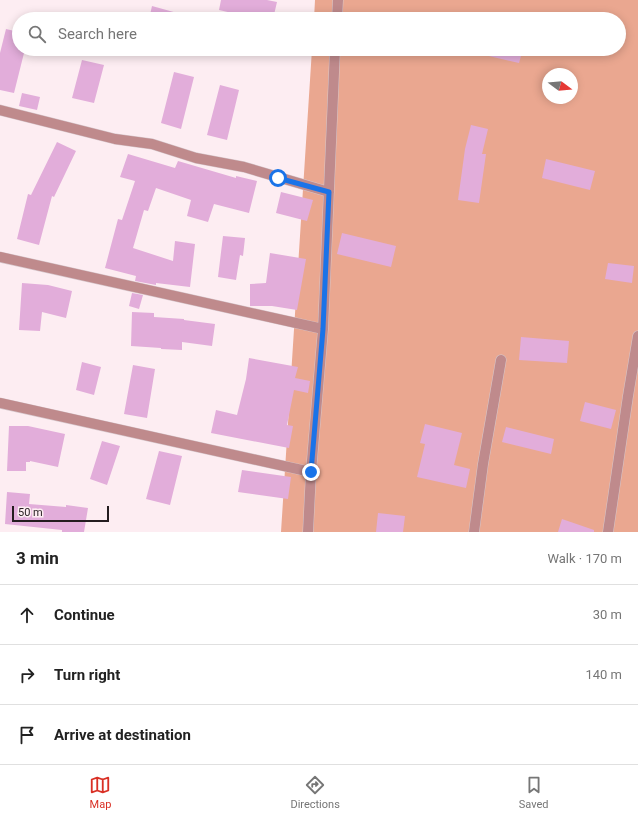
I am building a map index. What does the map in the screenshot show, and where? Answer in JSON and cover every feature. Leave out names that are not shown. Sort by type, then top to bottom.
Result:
[{"type":"street","points":[[337,12],[338,0]]},
{"type":"street","points":[[308,532],[311,472],[323,329],[335,56]]},
{"type":"street","points":[[0,110],[115,138],[152,144],[196,158],[244,167],[329,192]]},
{"type":"street","points":[[0,257],[323,329]]},
{"type":"street","points":[[608,532],[638,336]]},
{"type":"street","points":[[474,532],[483,464],[501,360]]},
{"type":"street","points":[[0,402],[311,472]]},
{"type":"shaded area","points":[[315,0],[638,0],[638,532],[281,532],[312,56],[626,56],[626,12],[314,12]]},
{"type":"building","points":[[221,0],[267,0],[277,2],[275,12],[228,12],[219,10]]},
{"type":"building","points":[[152,6],[174,12],[151,12]]},
{"type":"building","points":[[6,29],[12,30],[12,56],[23,56],[14,93],[0,90],[0,53]]},
{"type":"building","points":[[489,56],[521,56],[519,63]]},
{"type":"building","points":[[82,60],[104,65],[94,103],[72,98]]},
{"type":"building","points":[[174,72],[194,77],[181,129],[161,123]]},
{"type":"building","points":[[220,85],[239,90],[227,140],[207,135]]},
{"type":"building","points":[[22,93],[40,97],[37,110],[19,106]]},
{"type":"building","points":[[471,125],[488,129],[482,154],[486,154],[479,203],[458,200],[465,149]]},
{"type":"building","points":[[57,142],[76,151],[54,197],[52,196],[39,245],[17,239],[28,194],[31,195]]},
{"type":"building","points":[[128,154],[175,168],[178,161],[236,178],[236,176],[257,181],[249,213],[214,204],[208,222],[187,216],[191,200],[156,188],[148,211],[144,210],[133,248],[173,261],[175,241],[195,244],[190,287],[156,283],[156,285],[135,281],[136,276],[105,268],[118,219],[122,220],[135,181],[120,177]]},
{"type":"building","points":[[546,159],[595,171],[590,190],[542,178]]},
{"type":"building","points":[[281,192],[313,200],[307,221],[276,213]]},
{"type":"building","points":[[342,233],[396,246],[391,267],[337,254]]},
{"type":"building","points":[[223,236],[245,238],[243,256],[240,255],[236,280],[218,277]]},
{"type":"building","points":[[270,253],[306,259],[297,310],[272,306],[250,306],[250,284],[266,283]]},
{"type":"building","points":[[608,263],[634,266],[632,283],[605,279]]},
{"type":"building","points":[[22,283],[48,285],[72,291],[66,318],[42,312],[40,331],[19,330]]},
{"type":"building","points":[[132,293],[143,295],[139,309],[129,306]]},
{"type":"building","points":[[132,312],[154,313],[154,317],[184,319],[215,324],[212,346],[182,342],[182,350],[131,346]]},
{"type":"building","points":[[521,337],[569,341],[567,363],[519,360]]},
{"type":"building","points":[[249,358],[298,367],[295,378],[310,381],[308,393],[294,390],[287,425],[293,426],[289,448],[211,433],[216,410],[237,415],[246,379]]},
{"type":"building","points":[[82,362],[101,367],[94,395],[76,390]]},
{"type":"building","points":[[133,365],[155,369],[147,418],[124,414]]},
{"type":"building","points":[[585,402],[616,410],[611,429],[580,421]]},
{"type":"building","points":[[425,424],[462,433],[454,465],[470,469],[466,488],[417,477],[425,444],[420,443]]},
{"type":"building","points":[[9,426],[28,426],[65,434],[58,467],[30,461],[26,462],[26,471],[7,471]]},
{"type":"building","points":[[506,427],[554,439],[551,454],[502,442]]},
{"type":"building","points":[[102,441],[120,446],[107,485],[90,479]]},
{"type":"building","points":[[159,451],[182,456],[170,505],[146,499]]},
{"type":"building","points":[[242,470],[291,477],[288,499],[238,492]]},
{"type":"building","points":[[7,492],[30,494],[29,504],[66,507],[66,505],[88,508],[84,532],[62,532],[62,530],[5,524]]},
{"type":"building","points":[[378,513],[405,516],[403,532],[376,532]]},
{"type":"building","points":[[562,519],[594,530],[594,532],[558,532]]},
{"type":"route","points":[[278,178],[329,192],[323,329],[311,472]]}]
